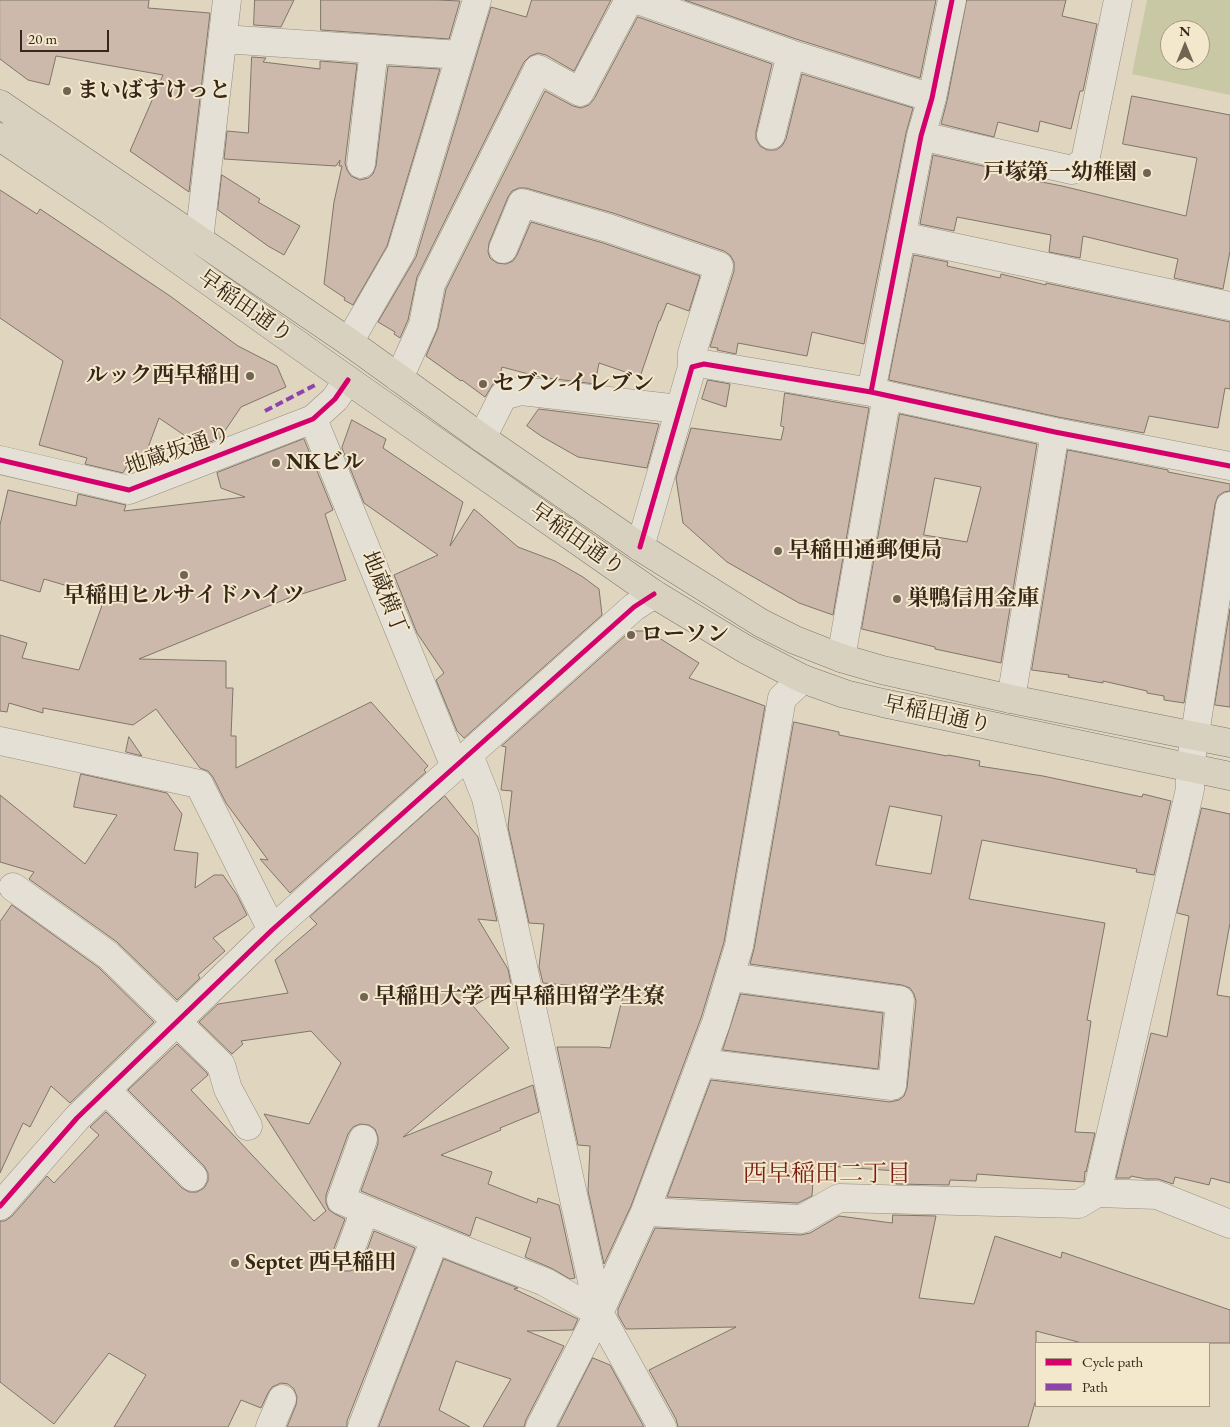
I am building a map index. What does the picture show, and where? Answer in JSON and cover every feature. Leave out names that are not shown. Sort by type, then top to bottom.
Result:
[{"type":"main road","name":"早稲田通り","points":[[0,104],[349,342],[482,438],[640,547],[761,623],[795,640],[841,658],[882,670],[1230,744]]},
{"type":"main road","name":"早稲田通り","points":[[0,137],[110,211],[654,594],[745,649],[803,679],[845,694],[1230,776]]},
{"type":"street","points":[[199,240],[224,39],[227,0]]},
{"type":"street","points":[[349,342],[401,252],[477,0]]},
{"type":"street","points":[[399,378],[423,325],[431,284],[538,69],[580,92],[629,0]]},
{"type":"street","points":[[638,0],[791,54],[932,98]]},
{"type":"street","points":[[841,658],[901,236],[921,136],[932,98],[952,0]]},
{"type":"street","points":[[921,136],[1072,170],[1085,161],[1118,0]]},
{"type":"street","points":[[224,39],[460,55]]},
{"type":"street","points":[[361,164],[374,50]]},
{"type":"street","points":[[771,136],[791,54]]},
{"type":"street","points":[[503,249],[522,203],[608,228],[719,266],[692,353],[692,367],[640,547]]},
{"type":"street","points":[[901,236],[1230,306]]},
{"type":"street","points":[[692,367],[704,364],[879,393],[1055,432],[1230,466]]},
{"type":"street","name":"地蔵坂通り","points":[[0,460],[129,490],[313,419],[335,399],[348,380]]},
{"type":"street","points":[[482,438],[503,396],[522,391],[680,409]]},
{"type":"street","name":"地蔵横丁","points":[[313,419],[462,761],[486,798],[599,1313]]},
{"type":"street","points":[[1011,698],[1055,432]]},
{"type":"street","points":[[1097,1193],[1190,789],[1190,767],[1194,736],[1230,506]]},
{"type":"street","points":[[0,1206],[77,1118],[272,930],[634,606],[654,594]]},
{"type":"street","points":[[540,1427],[599,1313],[645,1212],[716,1023],[739,946],[782,698],[803,679]]},
{"type":"street","points":[[0,740],[199,784],[272,930]]},
{"type":"street","points":[[12,887],[108,955],[221,1065],[228,1089],[248,1126]]},
{"type":"street","points":[[701,1063],[892,1086],[900,1000],[730,977]]},
{"type":"street","points":[[106,1090],[193,1177]]},
{"type":"street","points":[[363,1139],[341,1200],[545,1282],[599,1313],[662,1427]]},
{"type":"street","points":[[645,1212],[802,1219],[839,1198],[1078,1204],[1097,1193],[1157,1195],[1230,1224]]},
{"type":"street","points":[[348,1256],[366,1210]]},
{"type":"street","points":[[362,1427],[435,1239]]},
{"type":"street","points":[[270,1427],[282,1399]]},
{"type":"green space","points":[[1147,0],[1230,0],[1230,95],[1132,74]]},
{"type":"building","points":[[0,0],[149,0],[148,8],[210,13],[189,192],[130,151],[163,75],[56,56],[49,85],[28,80],[0,59]]},
{"type":"building","points":[[255,0],[294,0],[281,27],[254,25]]},
{"type":"building","points":[[321,0],[460,1],[449,39],[321,30]]},
{"type":"building","points":[[532,0],[611,0],[574,71],[546,55],[538,53],[530,56],[524,62],[417,277],[408,320],[400,338],[394,334],[395,332],[378,322],[416,257],[491,7],[526,17]]},
{"type":"building","points":[[685,0],[936,0],[920,78],[796,39]]},
{"type":"building","points":[[967,0],[1066,0],[1062,16],[1097,24],[1083,91],[1080,91],[1071,129],[1040,121],[1038,132],[998,122],[994,137],[941,124]]},
{"type":"building","points":[[638,17],[772,64],[756,132],[756,139],[760,146],[767,150],[776,150],[782,146],[786,139],[802,74],[913,108],[906,133],[864,344],[812,332],[807,356],[738,343],[736,354],[710,347],[734,271],[734,262],[730,255],[724,251],[613,213],[526,188],[519,188],[512,191],[508,197],[489,243],[488,252],[490,258],[497,263],[506,264],[513,261],[531,222],[603,243],[700,276],[689,311],[667,303],[640,377],[599,363],[595,384],[540,377],[502,367],[498,381],[493,384],[485,397],[426,356],[438,328],[446,289],[545,91],[573,106],[581,108],[589,105]]},
{"type":"building","points":[[252,57],[266,58],[263,62],[320,69],[320,61],[357,64],[345,163],[351,176],[360,180],[368,178],[373,174],[376,166],[388,66],[440,69],[387,246],[353,305],[324,284],[334,202],[342,166],[339,166],[340,160],[336,166],[224,159],[227,131],[248,133]]},
{"type":"building","points":[[1132,96],[1230,115],[1230,251],[1223,289],[1174,278],[1178,259],[1083,236],[1080,258],[1049,252],[1051,235],[957,217],[954,231],[920,224],[933,155],[987,167],[986,171],[1062,186],[1186,216],[1197,158],[1123,144]]},
{"type":"building","points":[[222,175],[260,199],[258,202],[300,226],[284,255],[268,246],[218,210]]},
{"type":"building","points":[[0,190],[37,214],[40,209],[170,296],[238,346],[277,366],[286,387],[241,407],[220,438],[200,446],[159,418],[143,461],[132,457],[123,473],[85,464],[87,458],[39,445],[63,361],[0,318]]},
{"type":"building","points":[[914,255],[948,262],[947,266],[1000,278],[1001,274],[1046,285],[1046,283],[1230,322],[1230,389],[1225,388],[1218,428],[1149,416],[1144,433],[1058,417],[889,380]]},
{"type":"building","points":[[708,380],[730,384],[726,407],[702,399]]},
{"type":"building","points":[[785,393],[869,408],[833,615],[799,603],[727,562],[683,523],[676,478],[691,428],[781,440],[784,427],[781,426]]},
{"type":"building","points":[[539,409],[659,424],[647,468],[578,457],[527,426]]},
{"type":"building","points":[[900,414],[1037,444],[1001,663],[935,649],[935,647],[862,629]],"holes":[[[935,478],[981,487],[967,542],[924,535]]]},
{"type":"building","points":[[352,420],[386,439],[383,448],[463,502],[450,546],[474,509],[518,547],[555,561],[583,577],[599,589],[602,615],[464,738],[457,731],[436,680],[444,673],[417,633],[394,575],[438,555],[364,503],[342,448]]},
{"type":"building","points":[[304,439],[333,510],[325,514],[346,580],[286,599],[139,659],[226,661],[226,688],[233,688],[231,736],[236,736],[236,768],[371,702],[428,766],[424,770],[426,772],[290,893],[260,859],[268,860],[226,803],[213,777],[208,771],[200,768],[156,709],[133,725],[43,708],[43,713],[9,703],[7,712],[0,711],[0,635],[27,643],[22,658],[79,670],[105,597],[44,579],[40,592],[0,580],[0,525],[8,490],[76,506],[78,494],[126,505],[124,511],[245,497],[221,488],[217,473]]},
{"type":"building","points":[[1068,450],[1230,484],[1230,491],[1218,496],[1215,504],[1184,703],[1164,700],[1164,696],[1103,681],[1103,683],[1068,677],[1069,675],[1032,670]]},
{"type":"building","points":[[1230,609],[1230,707],[1215,705]]},
{"type":"building","points":[[631,631],[648,631],[699,663],[689,678],[765,706],[724,942],[701,1018],[631,1206],[604,1264],[588,1191],[590,1146],[578,1145],[557,1047],[610,1048],[624,992],[587,990],[587,987],[543,983],[539,967],[544,924],[529,923],[508,827],[512,791],[501,790],[506,747],[502,746]]},
{"type":"building","points":[[794,722],[839,732],[839,735],[980,761],[979,766],[1043,776],[1142,797],[1143,794],[1171,801],[1154,875],[1136,872],[1137,869],[982,840],[969,899],[1105,923],[1087,1020],[1091,1021],[1075,1132],[1095,1133],[1084,1182],[977,1174],[976,1181],[950,1180],[949,1185],[896,1184],[897,1171],[814,1165],[812,1196],[798,1203],[667,1197],[711,1080],[890,1102],[899,1100],[904,1096],[907,1088],[916,1001],[910,988],[902,985],[750,964]],"holes":[[[890,806],[942,816],[931,874],[876,865]]]},
{"type":"building","points":[[129,737],[142,756],[126,752]]},
{"type":"building","points":[[81,774],[167,793],[182,814],[174,850],[198,853],[195,888],[214,875],[223,875],[237,895],[247,915],[213,938],[225,951],[198,975],[200,978],[177,1000],[117,942],[29,879],[34,872],[0,862],[0,795],[85,864],[117,815],[74,807]]},
{"type":"building","points":[[445,796],[478,837],[497,921],[478,919],[508,969],[511,984],[473,1006],[509,1048],[403,1137],[533,1085],[539,1112],[441,1155],[492,1172],[488,1184],[537,1203],[538,1198],[559,1205],[575,1278],[570,1279],[551,1268],[525,1257],[531,1238],[476,1217],[470,1236],[361,1191],[378,1144],[378,1137],[375,1129],[369,1125],[360,1124],[353,1127],[348,1134],[326,1195],[326,1203],[329,1210],[345,1219],[333,1251],[333,1259],[336,1266],[343,1271],[358,1268],[363,1261],[374,1231],[415,1248],[347,1421],[347,1427],[287,1427],[296,1405],[297,1397],[294,1389],[288,1384],[281,1383],[272,1387],[261,1408],[241,1400],[228,1427],[114,1427],[146,1375],[109,1353],[54,1424],[0,1382],[0,1221],[5,1221],[12,1216],[47,1176],[54,1183],[99,1135],[90,1127],[106,1112],[182,1188],[189,1192],[197,1192],[204,1188],[208,1181],[208,1173],[204,1166],[128,1090],[177,1044],[208,1075],[191,1090],[314,1221],[326,1211],[264,1114],[309,1124],[341,1063],[311,1031],[241,1041],[243,1044],[232,1054],[199,1022],[218,1004],[288,993],[275,960],[317,924],[310,917]]},
{"type":"building","points":[[1202,808],[1230,814],[1230,923],[1217,995],[1230,997],[1230,1183],[1211,1178],[1209,1185],[1175,1177],[1173,1184],[1158,1179],[1131,1176],[1130,1178],[1116,1178],[1151,1033],[1167,1037],[1189,916],[1177,913]]},
{"type":"building","points":[[12,905],[98,967],[154,1022],[70,1103],[51,1086],[30,1127],[23,1123],[0,1173],[0,922]]},
{"type":"building","points":[[741,994],[883,1013],[878,1069],[723,1050]]},
{"type":"building","points":[[893,1215],[936,1216],[919,1298],[974,1304],[995,1236],[1061,1258],[1062,1252],[1230,1310],[1230,1343],[1078,1342],[1036,1331],[1035,1402],[1028,1427],[678,1427],[676,1419],[649,1370],[736,1327],[626,1329],[618,1315],[618,1309],[655,1228],[801,1235],[810,1233],[839,1216],[892,1223]]},
{"type":"building","points":[[444,1259],[518,1288],[514,1289],[578,1319],[573,1330],[527,1331],[564,1346],[524,1427],[483,1427],[511,1379],[456,1361],[439,1410],[470,1427],[379,1427]]},
{"type":"building","points":[[593,1358],[610,1365],[644,1427],[558,1427]]},
{"type":"marked path","points":[[265,411],[315,385]]},
{"type":"cycle path","points":[[871,392],[921,136],[932,98],[952,0]]},
{"type":"cycle path","points":[[640,547],[692,367],[704,364],[871,392],[1055,432],[1230,466]]},
{"type":"cycle path","points":[[0,460],[129,490],[313,419],[335,399],[348,380]]},
{"type":"cycle path","points":[[0,1206],[77,1118],[272,930],[634,607],[654,594]]},
{"type":"place","name":"まいばすけっと","points":[[67,91]]},
{"type":"place","name":"戸塚第一幼稚園","points":[[1147,173]]},
{"type":"place","name":"ルック西早稲田","points":[[250,376]]},
{"type":"place","name":"セブン-イレブン","points":[[483,384]]},
{"type":"place","name":"NKビル","points":[[276,463]]},
{"type":"place","name":"早稲田通郵便局","points":[[778,551]]},
{"type":"place","name":"早稲田ヒルサイドハイツ","points":[[184,575]]},
{"type":"place","name":"巣鴨信用金庫","points":[[897,599]]},
{"type":"place","name":"ローソン","points":[[631,635]]},
{"type":"place","name":"早稲田大学 西早稲田留学生寮","points":[[364,997]]},
{"type":"place","name":"Septet 西早稲田","points":[[235,1263]]},
{"type":"district","name":"西早稲田二丁目","points":[[827,1174]]}]
